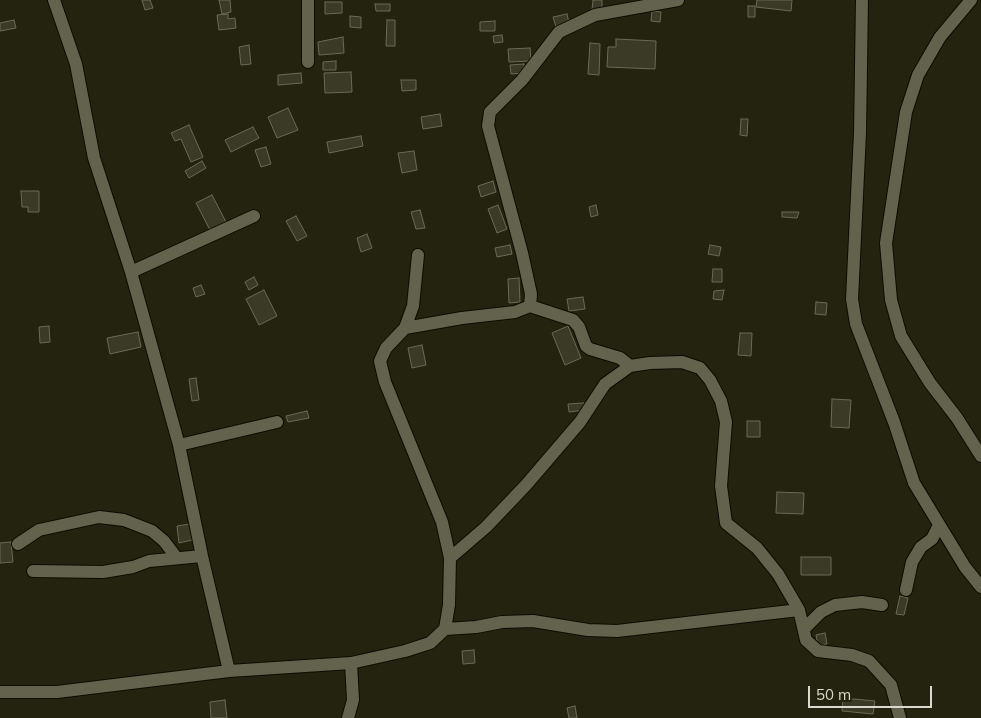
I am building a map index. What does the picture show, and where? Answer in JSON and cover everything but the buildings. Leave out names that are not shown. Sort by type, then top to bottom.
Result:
[{"type":"street","points":[[54,0],[76,64],[94,158],[130,272],[179,445],[202,556],[229,671]]},
{"type":"street","points":[[308,0],[308,62]]},
{"type":"street","points":[[530,306],[531,294],[522,253],[488,126],[490,112],[522,80],[560,32],[595,15],[678,0]]},
{"type":"street","points":[[862,0],[860,133],[852,299],[861,339],[894,422],[914,482],[939,525],[981,587]]},
{"type":"street","points":[[971,0],[940,37],[918,75],[906,112],[886,243],[891,300],[901,336],[930,383],[957,418],[981,456]]},
{"type":"street","points":[[130,272],[254,216]]},
{"type":"street","points":[[0,692],[57,692],[229,671],[351,663],[430,644],[445,629],[449,605],[450,558],[442,522],[385,382],[380,361],[386,348],[404,328],[413,306],[418,255]]},
{"type":"street","points":[[404,328],[462,318],[516,312],[530,306],[572,320],[579,327],[586,346],[620,358],[630,366]]},
{"type":"street","points":[[450,558],[486,527],[526,485],[580,422],[605,384],[630,366],[682,362],[700,368],[710,380],[721,401],[726,422],[721,486],[726,523],[757,548],[778,574],[799,610],[805,628],[806,640],[818,651],[852,655],[869,661],[891,685],[900,718]]},
{"type":"street","points":[[179,445],[277,422]]},
{"type":"street","points":[[18,544],[39,530],[99,516],[124,520],[152,531],[164,541],[176,557]]},
{"type":"street","points":[[906,590],[912,562],[921,547],[932,539],[939,525]]},
{"type":"street","points":[[33,571],[103,572],[176,557],[202,556]]},
{"type":"street","points":[[805,628],[821,612],[836,605],[862,602],[882,604]]},
{"type":"street","points":[[445,629],[476,628],[502,622],[533,621],[588,630],[616,631],[799,610]]},
{"type":"street","points":[[348,718],[353,700],[351,663]]}]
